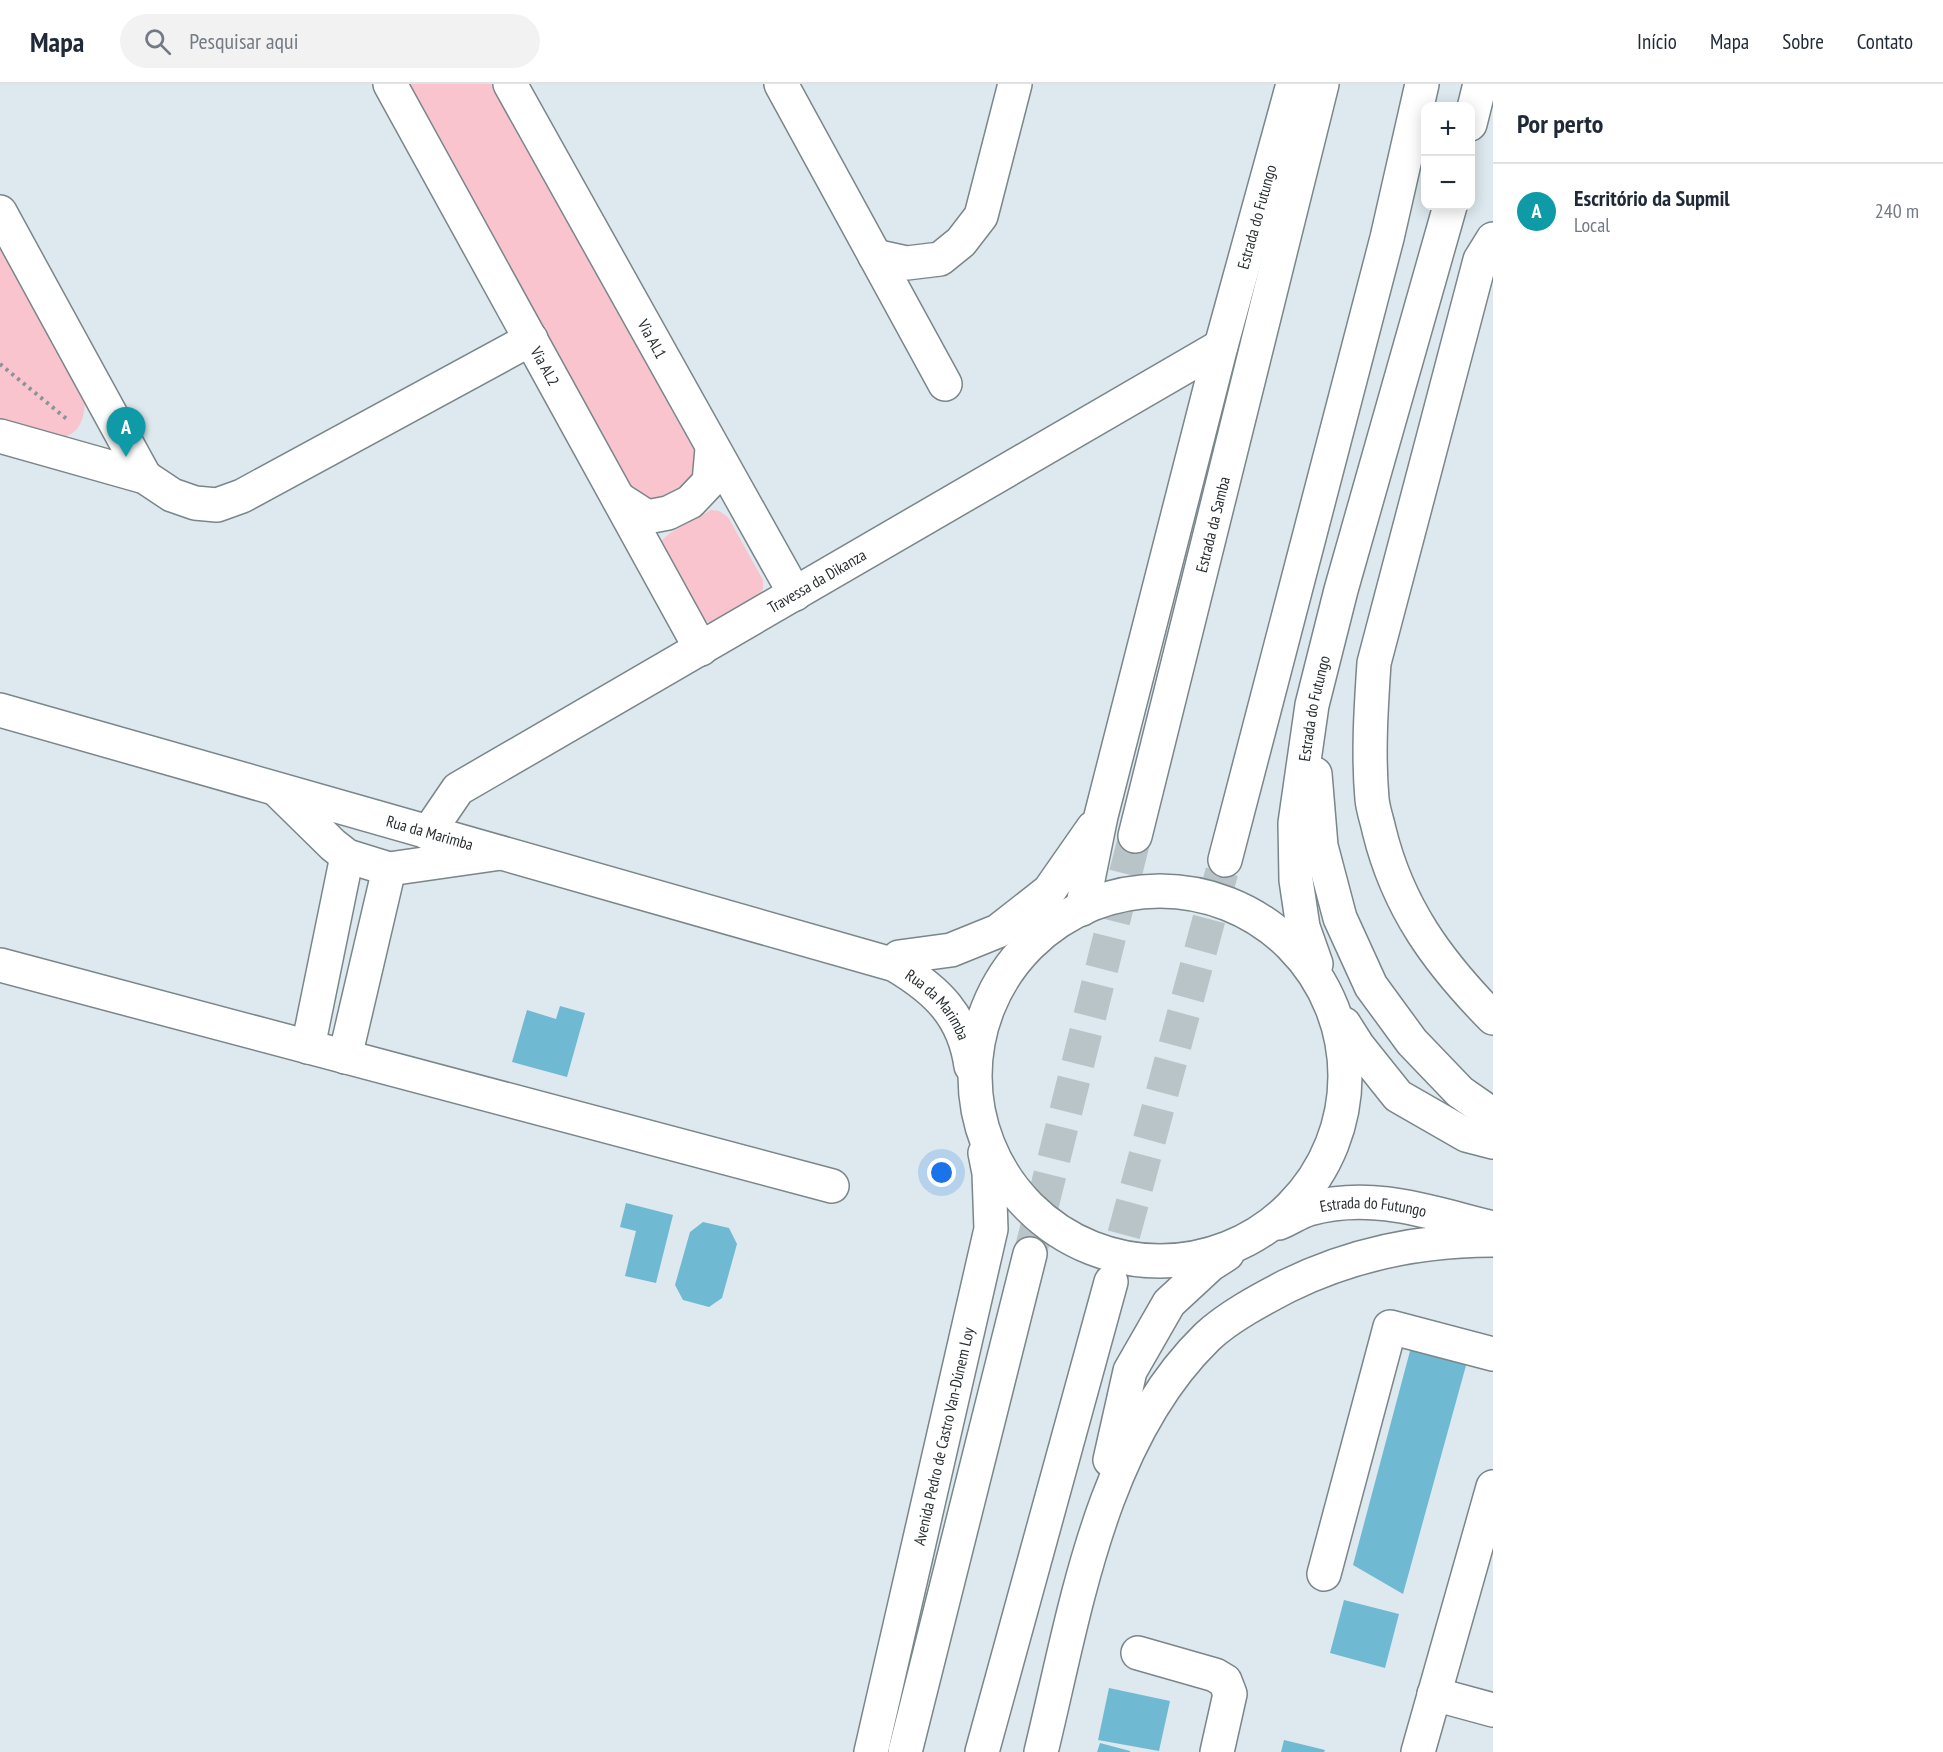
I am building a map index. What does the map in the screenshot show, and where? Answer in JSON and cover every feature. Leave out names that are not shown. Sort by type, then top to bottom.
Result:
[{"type":"main road","name":"Via AL2","points":[[390,84],[701,648]]},
{"type":"main road","name":"Via AL1","points":[[510,84],[795,594]]},
{"type":"main road","points":[[781,84],[945,384]]},
{"type":"main road","points":[[875,256],[907,263],[940,259],[961,242],[981,216],[1015,84]]},
{"type":"main road","name":"Estrada do Futungo","points":[[1068,916],[1101,816],[1221,346],[1293,84]]},
{"type":"main road","name":"Estrada do Futungo","points":[[1292,212],[1322,84]]},
{"type":"main road","points":[[1225,860],[1387,238],[1422,84]]},
{"type":"main road","points":[[1475,104],[1480,84]]},
{"type":"main road","name":"Estrada do Futungo","points":[[1449,210],[1341,590],[1312,705],[1295,823],[1296,880],[1303,927],[1331,1002],[1358,1046],[1398,1096],[1466,1135],[1493,1142]]},
{"type":"main road","points":[[0,212],[145,477]]},
{"type":"main road","name":"Estrada da Samba","points":[[1135,836],[1292,212]]},
{"type":"main road","points":[[1493,239],[1480,260],[1374,663],[1369,730],[1372,801],[1387,862],[1417,926],[1461,986],[1493,1018]]},
{"type":"main road","points":[[0,436],[145,477],[172,495],[195,503],[217,505],[242,496],[531,339]]},
{"type":"main road","name":"Travessa da Dikanza","points":[[428,833],[458,789],[1221,346]]},
{"type":"main road","points":[[619,500],[647,517],[668,513],[690,502],[708,482],[712,449]]},
{"type":"main road","points":[[1316,690],[1314,768],[1321,846],[1340,918],[1371,986],[1412,1042],[1460,1092],[1493,1115]]},
{"type":"main road","name":"Rua da Marimba","points":[[0,710],[895,965],[920,980],[943,1001],[961,1027],[970,1058],[977,1103]]},
{"type":"main road","points":[[278,790],[347,856],[389,869],[501,853]]},
{"type":"main road","points":[[899,957],[951,950],[998,932],[1048,891],[1101,816]]},
{"type":"main road","points":[[308,1047],[347,856]]},
{"type":"main road","points":[[345,1057],[389,869]]},
{"type":"main road","points":[[1041,1752],[1130,1371],[1169,1303],[1210,1265],[1255,1235],[1279,1218],[1300,1197],[1318,1173],[1332,1147],[1341,1119],[1346,1089],[1346,1059],[1341,1030],[1331,1002],[1300,952],[1254,915],[1227,902],[1198,894],[1169,891],[1139,892],[1110,898],[1068,916],[1030,945],[1010,969],[993,996],[982,1025],[976,1056],[977,1103],[989,1149],[1004,1177],[1023,1202],[1046,1223],[1102,1252],[1132,1260],[1164,1262],[1185,1259],[1226,1248],[1255,1235]]},
{"type":"main road","name":"Rua da Marimba","points":[[861,955],[939,962],[980,958],[1017,945],[1068,916]]},
{"type":"main road","points":[[0,965],[832,1186]]},
{"type":"main road","name":"Avenida Pedro de Castro Van-Dúnem Loy","points":[[871,1752],[991,1230],[989,1173],[977,1103]]},
{"type":"main road","name":"Estrada do Futungo","points":[[1255,1235],[1307,1210],[1345,1202],[1389,1203],[1493,1228]]},
{"type":"main road","points":[[1090,1549],[1113,1486],[1141,1427],[1172,1377],[1208,1336],[1256,1302],[1306,1277],[1361,1256],[1454,1240],[1493,1240]]},
{"type":"main road","points":[[905,1752],[1030,1254]]},
{"type":"main road","points":[[982,1752],[1111,1282]]},
{"type":"main road","points":[[1324,1574],[1390,1327],[1493,1354]]},
{"type":"main road","points":[[1418,1752],[1493,1487]]},
{"type":"main road","points":[[1138,1653],[1215,1675],[1225,1681],[1230,1694],[1217,1752]]},
{"type":"main road","points":[[1434,1694],[1493,1710]]},
{"type":"path","points":[[0,364],[68,420]]},
{"type":"path","points":[[63,423],[72,413]]},
{"type":"shaded area","points":[[407,84],[491,84],[700,461],[694,480],[655,503],[636,498]]},
{"type":"shaded area","points":[[0,241],[85,399],[83,418],[76,430],[67,436],[56,438],[42,436],[0,424]]},
{"type":"shaded area","points":[[711,510],[719,511],[728,517],[763,580],[763,589],[757,599],[718,622],[708,622],[699,617],[663,551],[661,541],[670,533]]},
{"type":"building","points":[[560,1006],[585,1013],[567,1077],[512,1062],[527,1010],[556,1019]]},
{"type":"building","points":[[626,1203],[673,1215],[656,1283],[625,1276],[636,1231],[620,1227]]},
{"type":"building","points":[[703,1222],[729,1228],[737,1244],[722,1298],[709,1307],[683,1300],[675,1285],[690,1232]]},
{"type":"building","points":[[1410,1351],[1470,1351],[1403,1594],[1353,1565]]},
{"type":"building","points":[[1344,1600],[1399,1614],[1385,1668],[1330,1653]]},
{"type":"building","points":[[1109,1688],[1170,1701],[1159,1751],[1098,1740]]},
{"type":"building","points":[[1284,1740],[1325,1750],[1324,1752],[1281,1752]]},
{"type":"building","points":[[1100,1743],[1130,1751],[1130,1752],[1097,1752]]},
{"type":"tunnel","points":[[1030,1254],[1135,836]]},
{"type":"tunnel","points":[[1111,1282],[1225,860]]},
{"type":"place","name":"Escritório da Supmil","points":[[126,457]]}]
